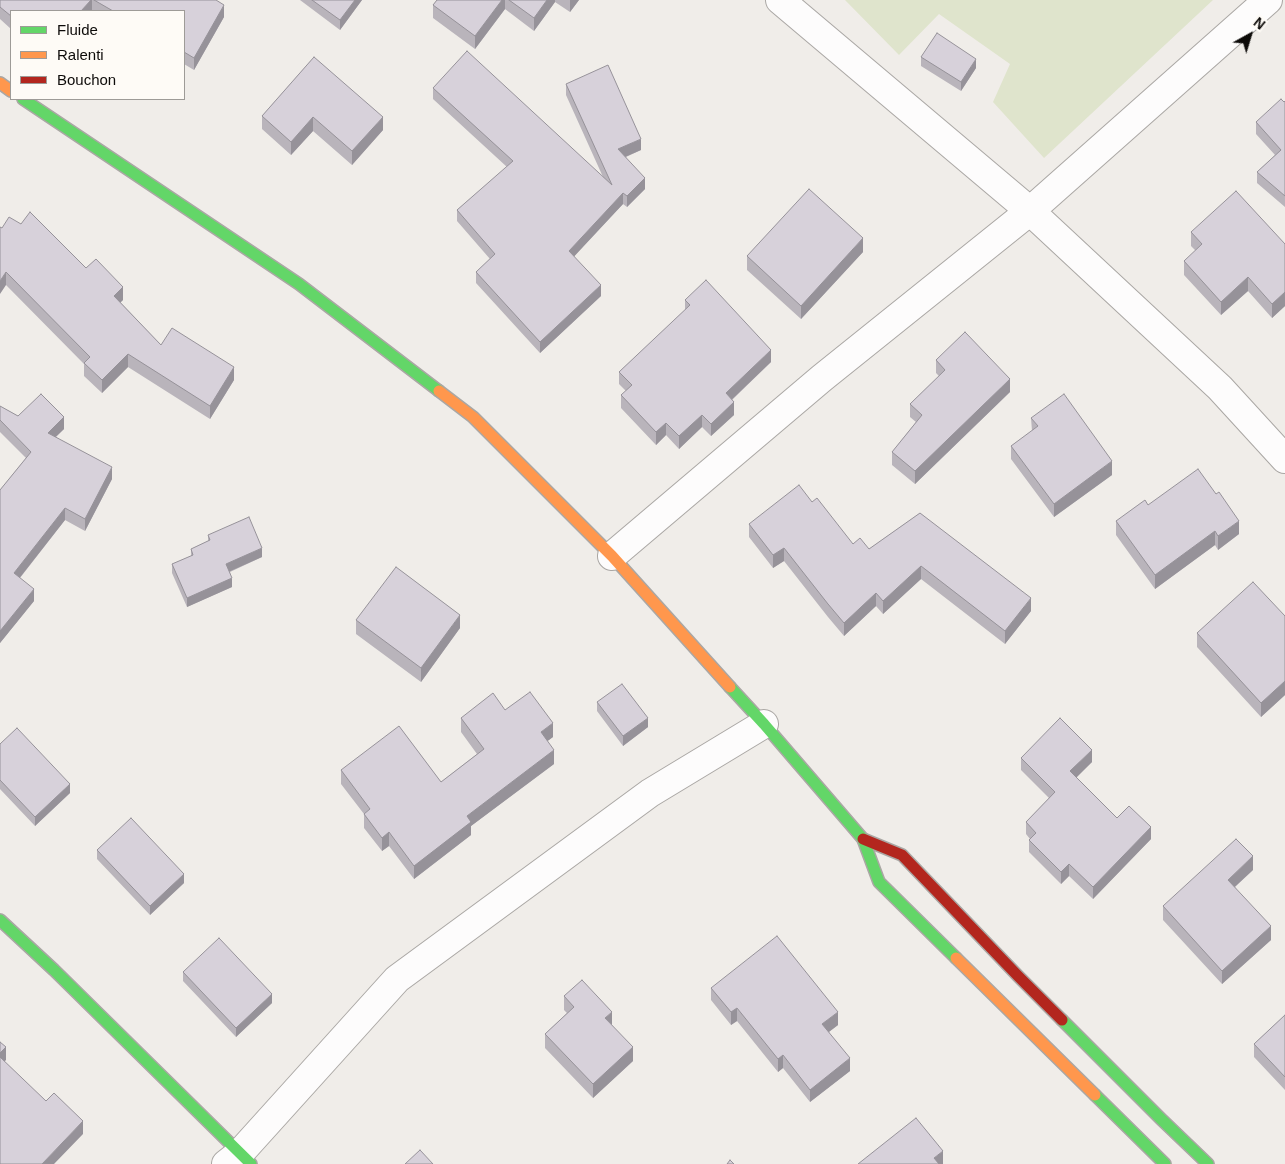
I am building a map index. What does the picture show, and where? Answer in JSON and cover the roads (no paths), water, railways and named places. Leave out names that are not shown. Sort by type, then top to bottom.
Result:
[{"type":"main road","points":[[24,100],[299,284],[473,417],[612,556],[764,724],[863,839],[879,882],[1000,996],[1152,1131],[1208,1164]]},
{"type":"main road","points":[[863,839],[902,856],[1152,1131],[1165,1164]]},
{"type":"main road","points":[[0,920],[54,970],[239,1160]]},
{"type":"street","points":[[780,0],[1030,211],[1220,388],[1285,459]]},
{"type":"street","points":[[612,556],[822,378],[1030,211],[1268,0]]},
{"type":"street","points":[[239,1160],[397,979],[650,793],[764,724]]}]
